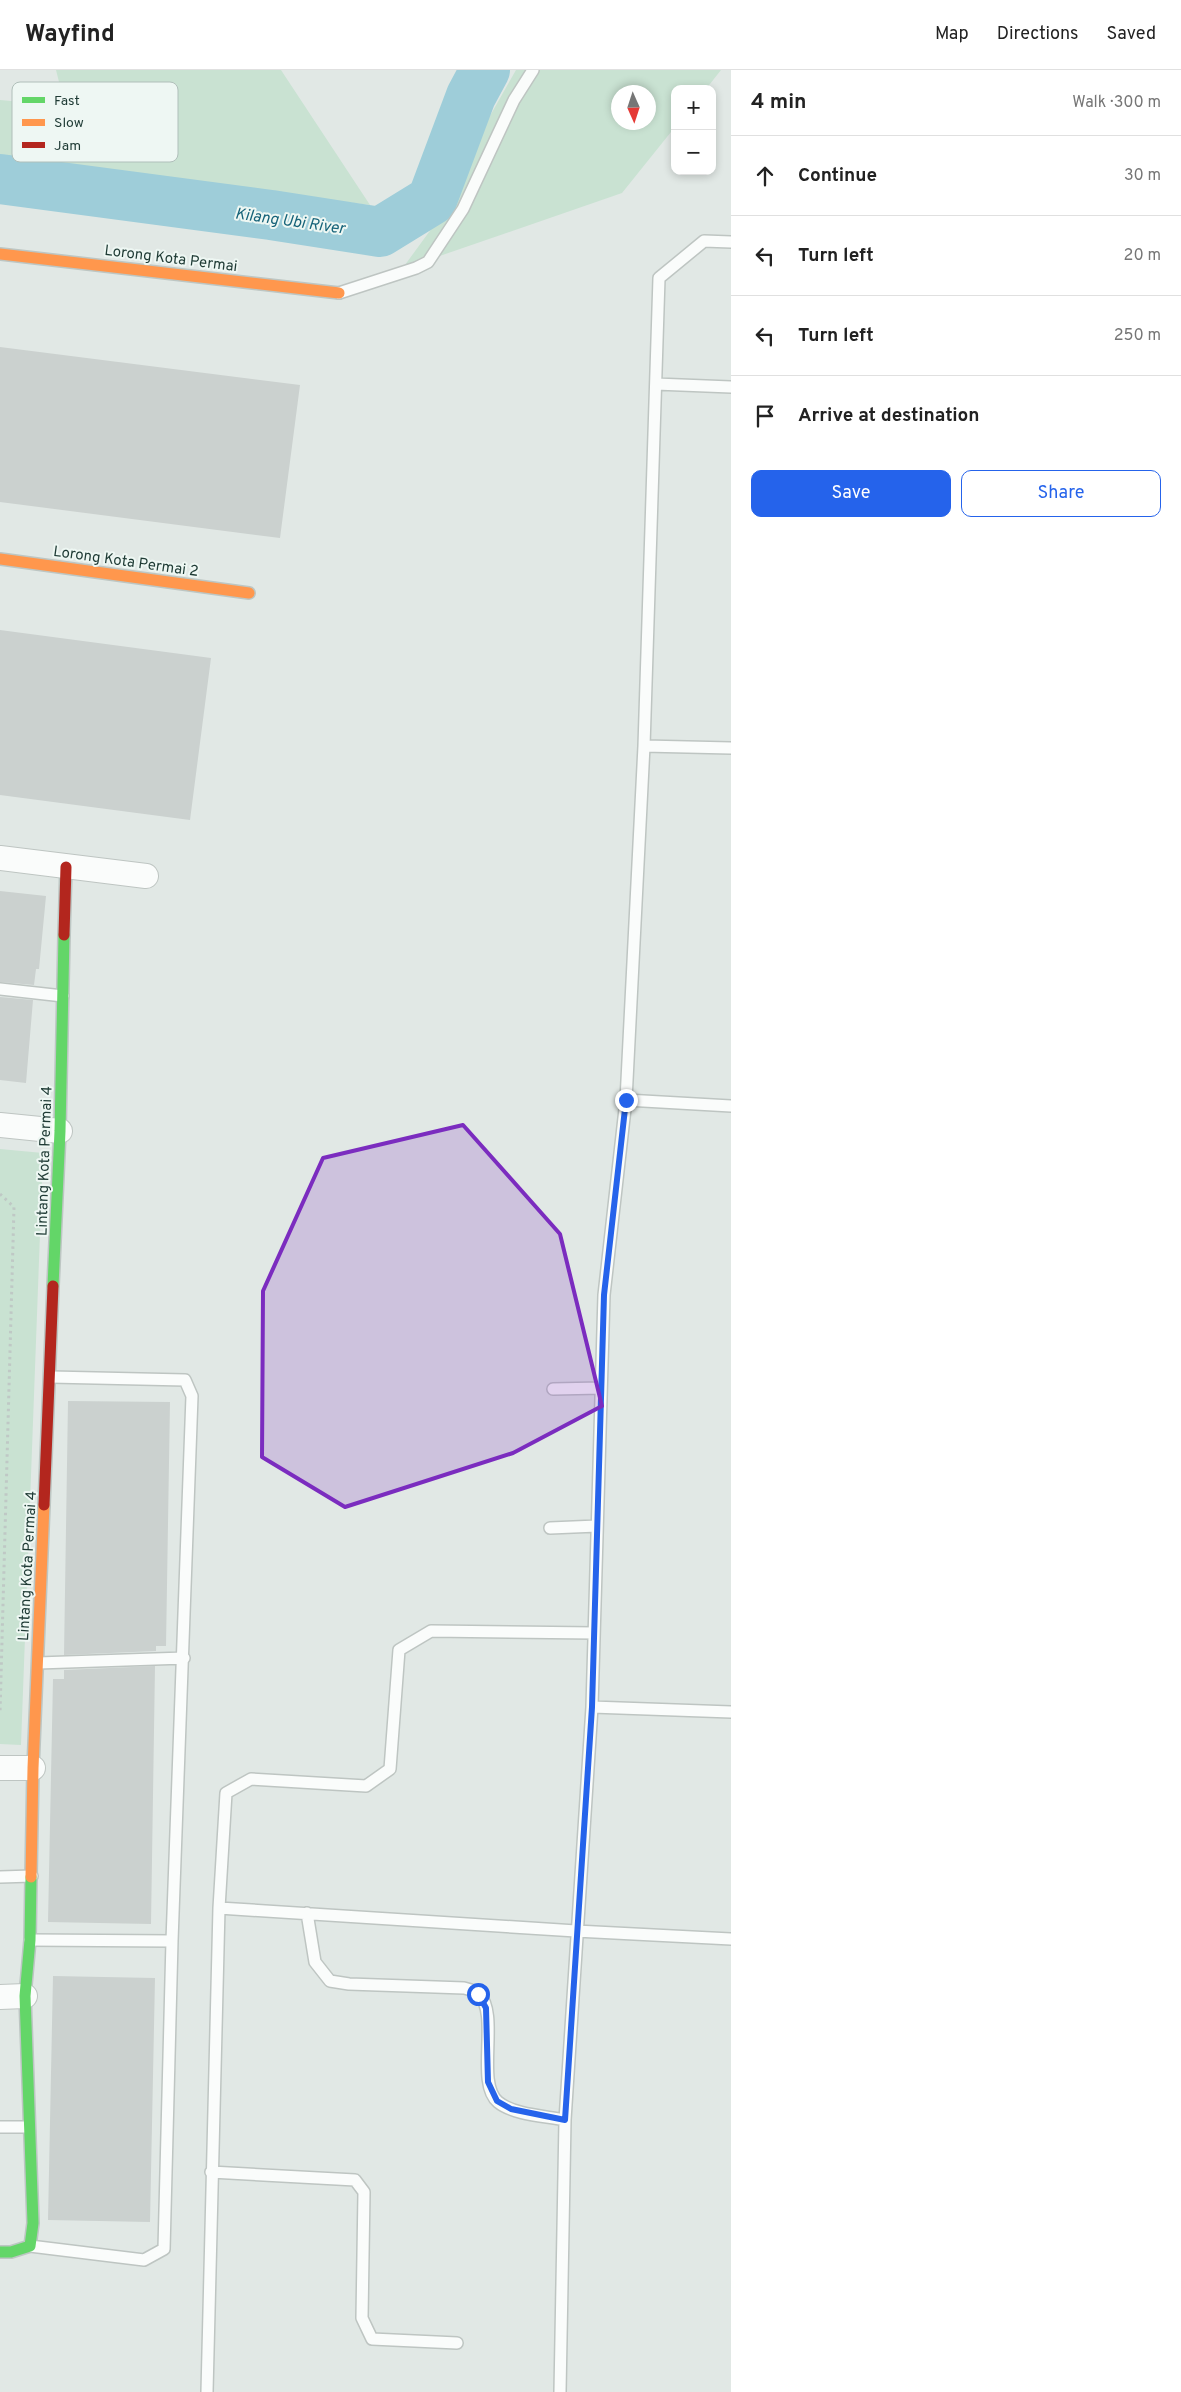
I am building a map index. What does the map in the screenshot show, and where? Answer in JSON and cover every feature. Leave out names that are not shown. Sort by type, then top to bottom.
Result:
[{"type":"street","name":"Lorong Kota Permai","points":[[0,254],[339,292]]},
{"type":"street","name":"Lorong Kota Permai 2","points":[[0,559],[249,592]]},
{"type":"street","points":[[0,858],[146,876]]},
{"type":"street","name":"Lintang Kota Permai 4","points":[[30,2246],[33,2223],[28,2127],[25,1996],[30,1940],[33,1768],[60,1132],[66,867]]},
{"type":"street","points":[[0,1125],[60,1132]]},
{"type":"street","points":[[0,1768],[33,1768]]},
{"type":"street","points":[[0,1996],[25,1996]]},
{"type":"street","points":[[6,2252],[30,2246]]},
{"type":"lane","points":[[339,292],[416,268],[428,262],[463,210],[514,100],[533,70]]},
{"type":"lane","points":[[560,2392],[565,2120],[592,1707],[604,1295],[626,1100],[644,746],[659,278],[704,241],[731,242]]},
{"type":"lane","points":[[656,384],[731,387]]},
{"type":"lane","points":[[644,746],[731,748]]},
{"type":"lane","points":[[0,990],[63,996]]},
{"type":"lane","points":[[626,1100],[731,1106]]},
{"type":"lane","points":[[30,2246],[144,2260],[164,2249],[172,1941],[184,1658],[192,1396],[185,1380],[51,1377]]},
{"type":"lane","points":[[553,1389],[601,1388]]},
{"type":"lane","points":[[550,1528],[597,1526]]},
{"type":"lane","points":[[206,2392],[219,1908],[226,1792],[251,1779],[366,1786],[390,1769],[399,1650],[431,1630],[594,1632]]},
{"type":"lane","points":[[38,1663],[184,1658]]},
{"type":"lane","points":[[592,1707],[731,1712]]},
{"type":"lane","points":[[0,1876],[32,1876]]},
{"type":"lane","points":[[219,1908],[576,1932],[731,1939]]},
{"type":"lane","points":[[307,1914],[315,1962],[330,1981],[349,1984],[464,1988],[478,1994],[486,2008],[488,2082],[497,2101],[511,2109],[565,2120]]},
{"type":"lane","points":[[30,1940],[172,1941]]},
{"type":"lane","points":[[0,2127],[28,2127]]},
{"type":"lane","points":[[211,2172],[355,2180],[364,2192],[362,2318],[372,2339],[457,2343]]},
{"type":"path","points":[[0,1194],[14,1207],[0,1713]]},
{"type":"highlighted area","points":[[463,1125],[560,1234],[602,1406],[513,1453],[345,1507],[262,1457],[263,1291],[323,1158]]},
{"type":"green space","points":[[56,70],[281,70],[370,205],[24,162],[178,162],[178,82],[59,82]]},
{"type":"green space","points":[[516,70],[721,70],[709,85],[671,85],[671,132],[622,193],[402,269],[459,191],[482,130]]},
{"type":"green space","points":[[0,100],[12,101],[12,160],[0,159]]},
{"type":"green space","points":[[0,1149],[43,1153],[21,1745],[0,1744]]},
{"type":"building","points":[[0,347],[300,385],[280,538],[0,502]]},
{"type":"building","points":[[0,630],[211,658],[190,820],[0,795]]},
{"type":"building","points":[[0,891],[46,896],[39,969],[36,969],[34,985],[0,982]]},
{"type":"building","points":[[0,997],[33,1000],[26,1083],[0,1080]]},
{"type":"building","points":[[68,1401],[170,1402],[166,1646],[156,1646],[156,1651],[64,1655]]},
{"type":"building","points":[[155,1666],[151,1924],[48,1922],[53,1679],[64,1679],[64,1670]]},
{"type":"building","points":[[53,1976],[155,1978],[150,2222],[48,2220]]},
{"type":"waterway","name":"Kilang Ubi River","points":[[0,179],[271,215],[380,232],[432,200],[471,96],[485,70]]},
{"type":"traffic: fast","points":[[53,1286],[60,1131],[64,935]]},
{"type":"traffic: fast","points":[[0,2252],[11,2252],[30,2246],[33,2223],[25,1996],[30,1940],[31,1877]]},
{"type":"traffic: slow","points":[[0,254],[339,293]]},
{"type":"traffic: slow","points":[[0,559],[249,593]]},
{"type":"traffic: slow","points":[[31,1877],[33,1768],[44,1505]]},
{"type":"traffic: jam","points":[[64,935],[66,867]]},
{"type":"traffic: jam","points":[[44,1505],[53,1286]]},
{"type":"route","points":[[478,1994],[486,2008],[488,2082],[497,2101],[511,2109],[565,2120],[592,1707],[604,1295],[626,1100]]}]
